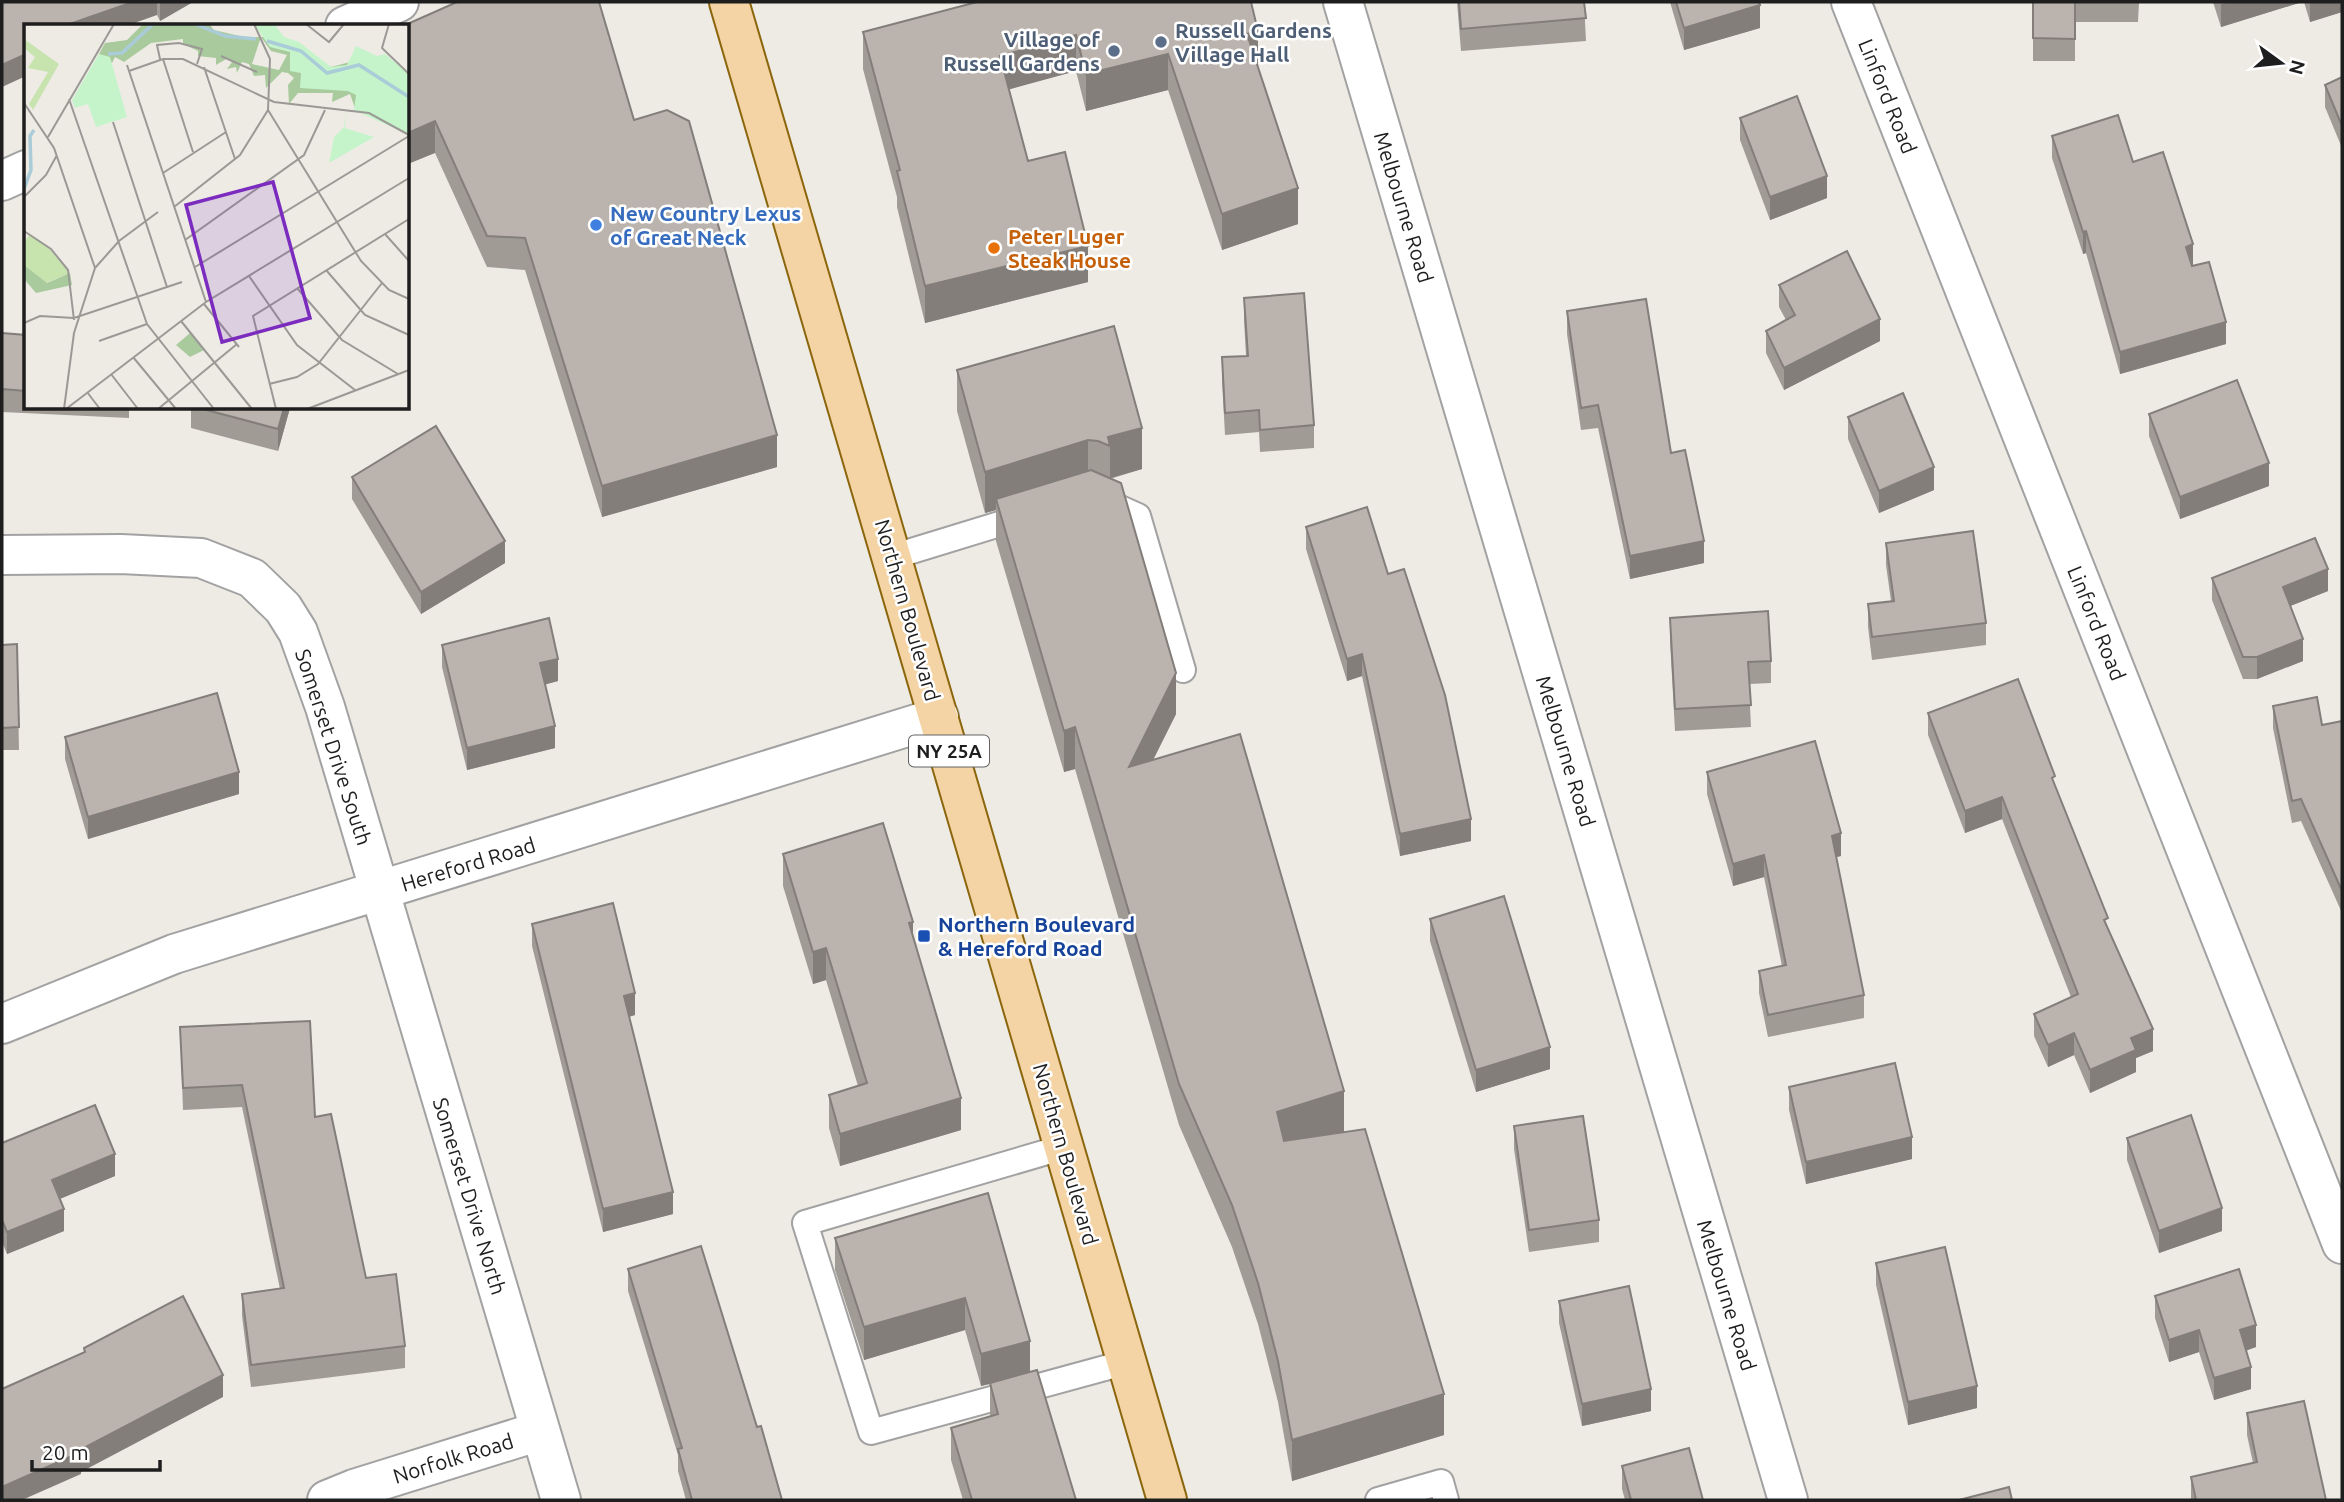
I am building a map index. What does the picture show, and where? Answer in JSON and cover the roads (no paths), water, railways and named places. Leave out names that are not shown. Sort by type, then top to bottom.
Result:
[{"type":"main road","name":"Northern Boulevard","points":[[729,2],[1167,1500]]},
{"type":"street","points":[[350,24],[399,2]]},
{"type":"street","name":"Melbourne Road","points":[[1343,2],[1788,1500]]},
{"type":"street","name":"Linford Road","points":[[1851,2],[2342,1244]]},
{"type":"street","points":[[2,181],[24,171]]},
{"type":"street","name":"Somerset Drive South","points":[[2,555],[121,554],[201,558],[252,578],[283,608],[298,632],[325,707],[379,891]]},
{"type":"street","name":"Hereford Road","points":[[2,1024],[174,954],[939,717]]},
{"type":"street","name":"Somerset Drive North","points":[[379,891],[561,1500]]},
{"type":"street","name":"Norfolk Road","points":[[327,1500],[354,1489],[540,1431]]},
{"type":"lane","points":[[1079,500],[1092,496],[1138,516],[1184,670]]},
{"type":"lane","points":[[892,557],[1052,508]]},
{"type":"lane","points":[[1064,1147],[806,1223],[871,1432],[1127,1362]]},
{"type":"lane","points":[[1378,1500],[1441,1482],[1446,1500]]},
{"type":"place","name":"Russell Gardens Village Hall","points":[[1161,42]]},
{"type":"place","name":"Village of Russell Gardens","points":[[1114,51]]},
{"type":"place","name":"New Country Lexus of Great Neck","points":[[596,225]]},
{"type":"place","name":"Peter Luger Steak House","points":[[994,248]]},
{"type":"place","name":"Northern Boulevard & Hereford Road","points":[[924,936]]}]
